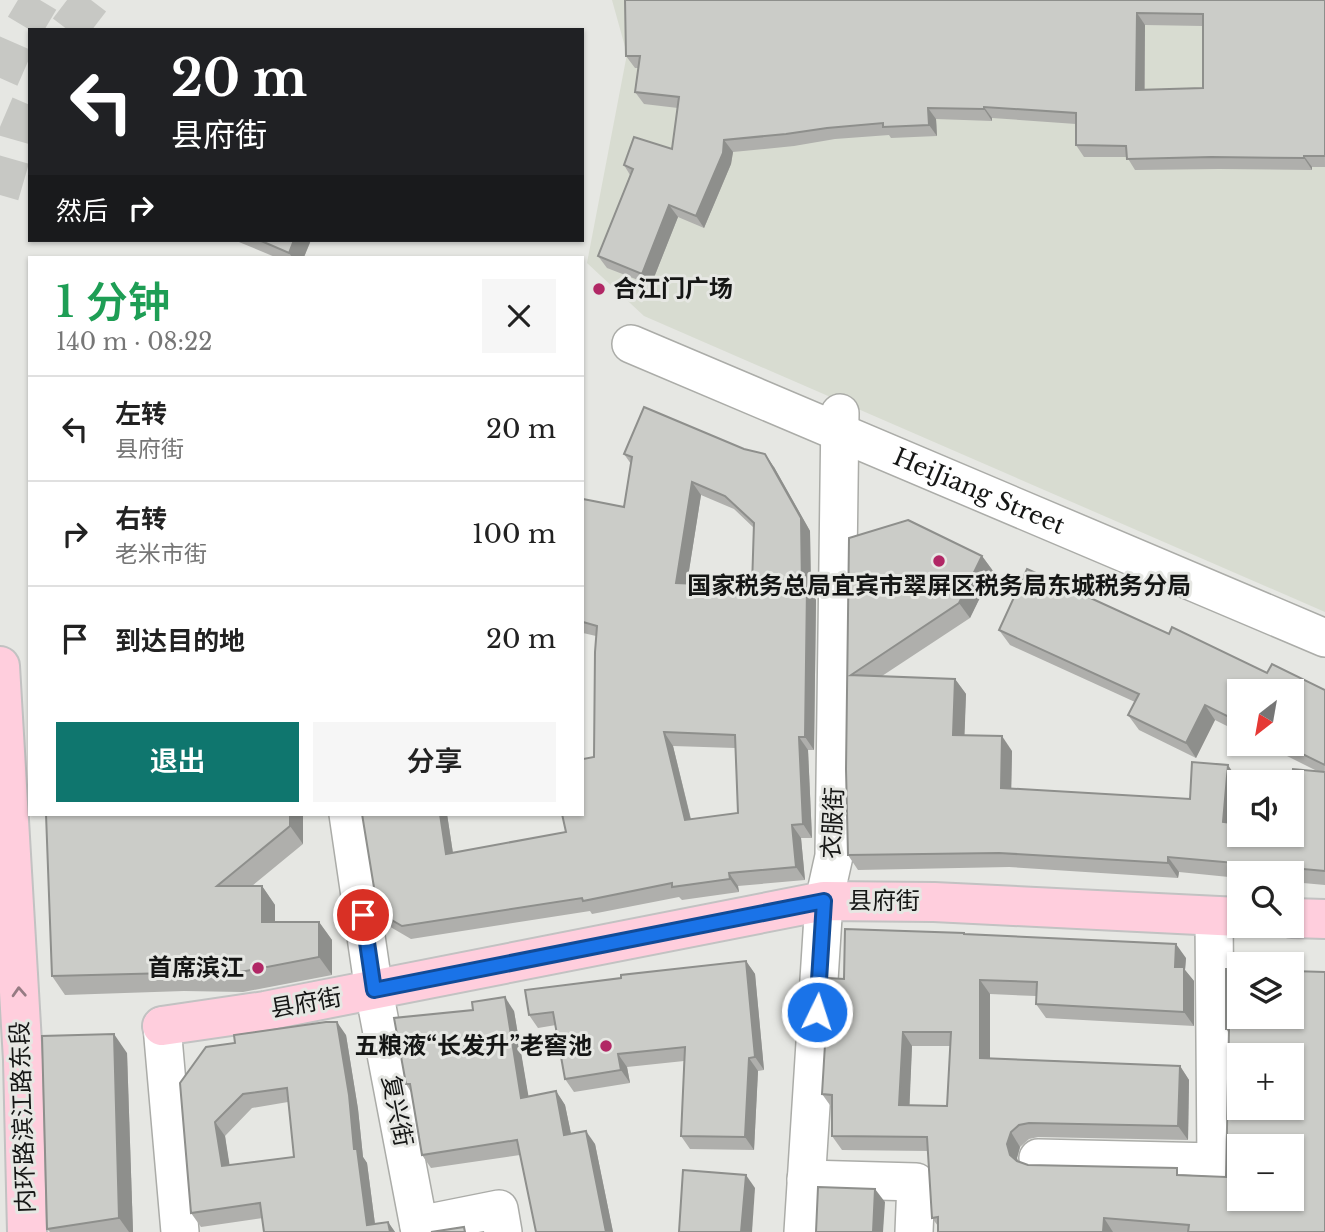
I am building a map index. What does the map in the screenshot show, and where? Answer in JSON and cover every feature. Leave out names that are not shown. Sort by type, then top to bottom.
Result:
[{"type":"main road","name":"内环路滨江路东段","points":[[0,666],[23,1060],[27,1232]]},
{"type":"main road","name":"县府街","points":[[162,1026],[265,1011],[824,901],[934,902],[1226,917]]},
{"type":"main road","points":[[1304,918],[1325,919]]},
{"type":"street","name":"HeiJiang Street","points":[[631,344],[840,423],[1325,638]]},
{"type":"street","name":"衣服街","points":[[803,1232],[824,901],[834,856],[840,423]]},
{"type":"street","name":"复兴街","points":[[348,816],[374,990],[420,1229]]},
{"type":"street","points":[[1038,1158],[1216,1162],[1226,917]]},
{"type":"street","points":[[162,1026],[180,1232]]},
{"type":"street","points":[[806,1179],[916,1182],[914,1232]]},
{"type":"street","points":[[420,1229],[499,1209],[503,1232]]},
{"type":"shaded area","points":[[612,0],[1325,0],[1325,612],[644,316],[587,263],[627,54]]},
{"type":"building","points":[[625,0],[1325,0],[1325,156],[1127,159],[1126,146],[1076,145],[1076,113],[984,107],[928,108],[929,125],[883,127],[883,123],[724,140],[723,153],[696,216],[669,205],[642,274],[598,256],[633,169],[624,165],[634,137],[672,149],[679,97],[635,92],[640,56],[626,56]],"holes":[[[1137,13],[1203,14],[1203,88],[1136,90]]]},
{"type":"building","points":[[264,242],[293,242],[289,253]]},
{"type":"building","points":[[644,407],[744,449],[765,454],[801,518],[802,587],[807,587],[805,737],[799,737],[803,824],[792,825],[796,867],[729,873],[730,879],[672,887],[672,883],[583,901],[582,898],[402,926],[378,912],[362,816],[440,816],[446,854],[566,832],[562,816],[584,816],[584,759],[594,757],[597,626],[584,622],[584,499],[624,507],[632,457],[624,454]],"holes":[[[692,482],[725,496],[754,523],[752,586],[676,583]],[[664,732],[735,735],[738,813],[685,820]]]},
{"type":"building","points":[[908,520],[982,556],[959,603],[851,675],[955,679],[953,735],[1002,736],[1001,788],[1190,799],[1192,762],[1228,765],[1223,822],[1227,822],[1227,847],[1304,847],[1304,770],[1325,772],[1325,871],[1304,869],[1304,861],[1227,862],[1168,857],[1168,863],[999,853],[848,855],[846,769],[849,538]]},
{"type":"building","points":[[1027,569],[1169,634],[1172,627],[1267,673],[1272,664],[1303,679],[1227,679],[1227,716],[1205,705],[1186,743],[1128,715],[1139,694],[999,630]]},
{"type":"building","points":[[1304,680],[1325,690],[1325,765],[1304,755]]},
{"type":"building","points":[[46,816],[290,816],[290,826],[217,886],[262,886],[262,922],[319,922],[319,957],[230,974],[52,976]]},
{"type":"building","points":[[845,929],[1176,944],[1175,967],[1184,967],[1184,1012],[1036,1004],[1037,982],[980,980],[980,1058],[1180,1066],[1178,1126],[1029,1123],[1019,1125],[1011,1132],[1007,1144],[1010,1155],[1028,1165],[1177,1168],[1177,1175],[1226,1177],[1227,1120],[1304,1120],[1304,1043],[1229,1043],[1229,1029],[1304,1029],[1304,971],[1325,972],[1325,1232],[1188,1232],[1189,1225],[1104,1218],[1103,1232],[938,1232],[938,1217],[932,1218],[927,1137],[832,1136],[832,1095],[822,1094],[829,978],[844,979]],"holes":[[[903,1032],[951,1032],[947,1106],[899,1105]]]},
{"type":"building","points":[[746,961],[755,1057],[749,1058],[745,1137],[681,1136],[685,1047],[618,1054],[621,1070],[565,1079],[553,1012],[529,1015],[525,990],[621,978],[621,975]]},
{"type":"building","points":[[1227,969],[1227,1029],[1226,1029]]},
{"type":"building","points":[[505,997],[521,1098],[556,1091],[564,1135],[586,1131],[606,1232],[536,1232],[517,1140],[422,1155],[410,1084],[406,1084],[394,1018],[473,1010],[472,1002]]},
{"type":"building","points":[[337,1022],[367,1225],[388,1222],[390,1232],[264,1232],[260,1203],[191,1213],[180,1083],[206,1047],[235,1043],[234,1035]],"holes":[[[287,1088],[294,1157],[222,1166],[215,1122],[243,1094]]]},
{"type":"building","points":[[114,1034],[119,1218],[47,1229],[42,1036]]},
{"type":"building","points":[[683,1170],[746,1175],[741,1232],[679,1232]]},
{"type":"building","points":[[818,1187],[875,1189],[873,1232],[816,1232]]},
{"type":"building","points":[[464,1227],[465,1232],[431,1232]]},
{"type":"tunnel","points":[[0,78],[18,37],[40,0]]},
{"type":"tunnel","points":[[70,28],[91,0]]},
{"type":"tunnel","points":[[0,195],[18,133],[28,110]]},
{"type":"place","name":"合江门广场","points":[[599,289]]},
{"type":"place","name":"国家税务总局宜宾市翠屏区税务局东城税务分局","points":[[939,561]]},
{"type":"place","name":"首席滨江","points":[[258,968]]},
{"type":"place","name":"五粮液“长发升”老窖池","points":[[606,1046]]},
{"type":"route","points":[[363,915],[374,990],[824,901],[817,1012]]}]
